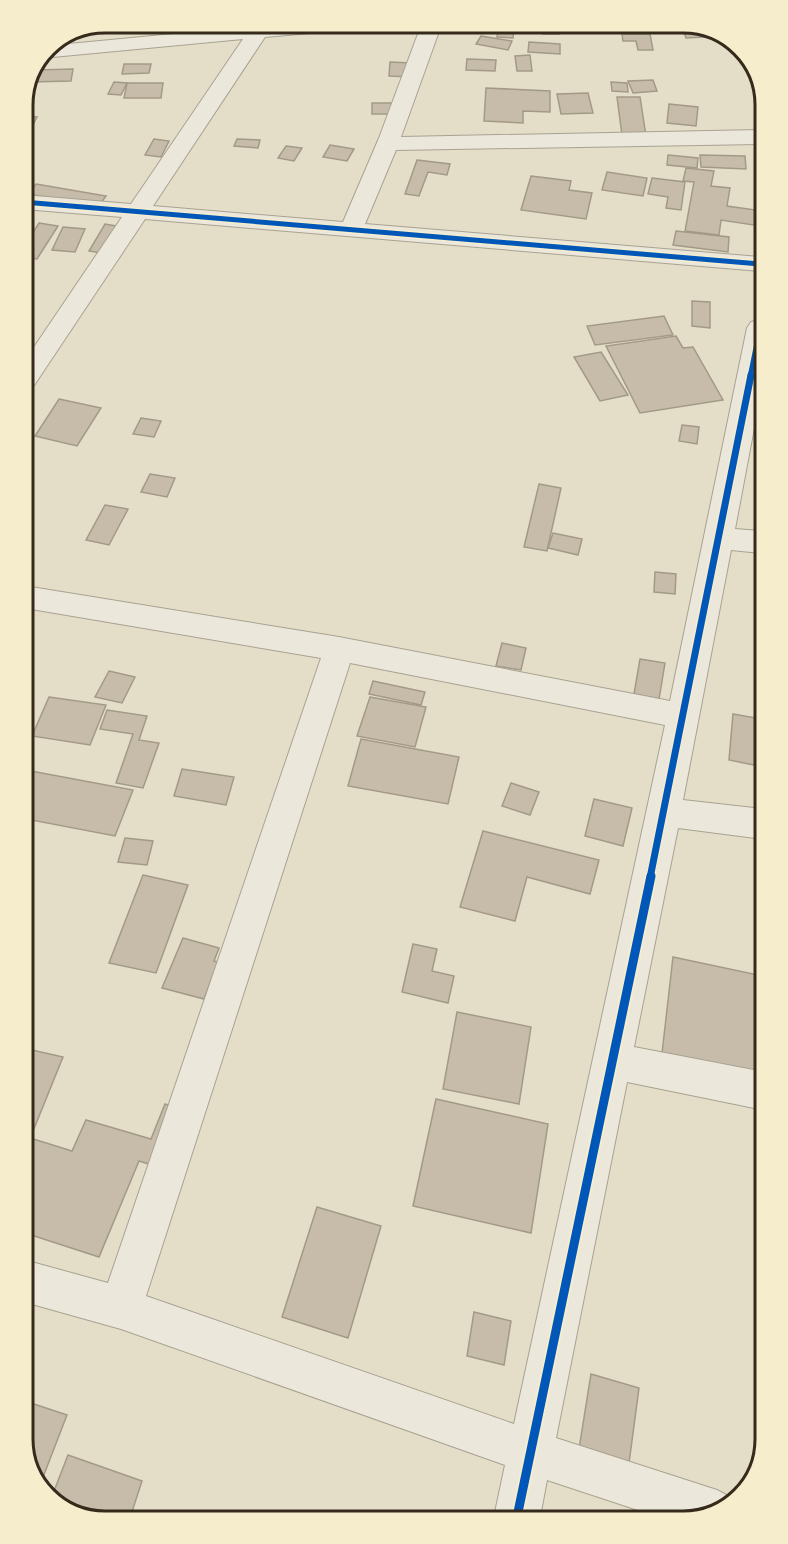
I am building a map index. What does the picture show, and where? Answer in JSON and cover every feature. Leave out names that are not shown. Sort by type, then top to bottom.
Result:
[{"type":"street","points":[[58,50],[213,33]]},
{"type":"street","points":[[33,361],[254,33]]},
{"type":"street","points":[[351,230],[387,144],[428,33]]},
{"type":"street","points":[[387,144],[755,137]]},
{"type":"street","points":[[33,203],[755,264]]},
{"type":"street","points":[[518,1511],[664,812],[755,352]]},
{"type":"street","points":[[717,538],[755,541]]},
{"type":"street","points":[[33,608],[339,649],[683,716]]},
{"type":"street","points":[[121,1308],[339,649]]},
{"type":"street","points":[[664,812],[755,823]]},
{"type":"street","points":[[613,1060],[755,1089]]},
{"type":"street","points":[[33,1283],[121,1308],[531,1452],[703,1508]]},
{"type":"building","points":[[497,33],[514,33],[513,38],[497,37]]},
{"type":"building","points":[[684,33],[705,37],[686,38]]},
{"type":"building","points":[[622,34],[650,34],[653,50],[638,50],[636,41],[623,41]]},
{"type":"building","points":[[481,36],[512,41],[508,50],[476,44]]},
{"type":"building","points":[[529,42],[560,44],[560,54],[528,52]]},
{"type":"building","points":[[530,55],[532,71],[517,71],[515,56]]},
{"type":"building","points":[[467,59],[496,60],[495,71],[466,70]]},
{"type":"building","points":[[390,62],[411,63],[410,77],[389,76]]},
{"type":"building","points":[[124,64],[151,64],[149,73],[122,74]]},
{"type":"building","points":[[73,69],[71,81],[37,82],[42,70]]},
{"type":"building","points":[[653,80],[657,91],[633,93],[628,81]]},
{"type":"building","points":[[114,82],[127,83],[121,95],[108,94]]},
{"type":"building","points":[[611,82],[627,83],[628,92],[612,91]]},
{"type":"building","points":[[127,83],[163,83],[161,98],[124,98]]},
{"type":"building","points":[[486,88],[550,91],[550,112],[523,111],[523,123],[484,121]]},
{"type":"building","points":[[588,93],[593,113],[561,114],[557,94]]},
{"type":"building","points":[[617,97],[640,97],[646,136],[622,135]]},
{"type":"building","points":[[372,103],[402,103],[401,114],[372,114]]},
{"type":"building","points":[[669,104],[698,107],[696,126],[667,123]]},
{"type":"building","points":[[154,139],[169,141],[161,157],[145,155]]},
{"type":"building","points":[[237,139],[260,140],[258,148],[234,146]]},
{"type":"building","points":[[330,145],[354,149],[347,161],[323,157]]},
{"type":"building","points":[[286,146],[302,148],[294,161],[278,158]]},
{"type":"building","points":[[668,155],[698,158],[697,168],[667,165]]},
{"type":"building","points":[[700,155],[745,156],[746,169],[701,167]]},
{"type":"building","points":[[417,160],[450,164],[447,175],[428,172],[419,196],[405,194]]},
{"type":"building","points":[[686,168],[714,171],[711,186],[730,188],[727,206],[755,210],[755,225],[721,220],[719,235],[685,231],[694,182],[683,181]]},
{"type":"building","points":[[607,172],[647,178],[643,196],[602,190]]},
{"type":"building","points":[[531,176],[571,181],[569,190],[592,193],[586,219],[521,210]]},
{"type":"building","points":[[652,178],[685,182],[681,210],[666,208],[668,197],[648,194]]},
{"type":"building","points":[[36,184],[106,196],[98,207],[33,195],[33,188]]},
{"type":"building","points":[[39,223],[58,226],[37,259],[33,258],[33,232]]},
{"type":"building","points":[[105,224],[128,228],[113,255],[89,251]]},
{"type":"building","points":[[63,227],[85,229],[75,252],[52,250]]},
{"type":"building","points":[[676,231],[729,237],[728,252],[673,245]]},
{"type":"building","points":[[692,301],[710,302],[710,328],[692,326]]},
{"type":"building","points":[[664,316],[673,335],[595,345],[587,326]]},
{"type":"building","points":[[676,336],[683,348],[693,347],[723,400],[640,413],[606,346]]},
{"type":"building","points":[[601,352],[628,395],[600,401],[574,357]]},
{"type":"building","points":[[59,399],[101,408],[77,446],[35,436]]},
{"type":"building","points":[[141,418],[161,421],[154,437],[133,434]]},
{"type":"building","points":[[682,425],[699,427],[697,444],[679,441]]},
{"type":"building","points":[[150,474],[175,478],[167,497],[141,492]]},
{"type":"building","points":[[539,484],[561,488],[547,551],[524,547]]},
{"type":"building","points":[[105,505],[128,509],[109,545],[86,540]]},
{"type":"building","points":[[553,533],[582,539],[578,555],[548,548]]},
{"type":"building","points":[[655,572],[676,574],[675,594],[654,592]]},
{"type":"building","points":[[502,643],[526,648],[521,670],[496,666]]},
{"type":"building","points":[[640,659],[665,663],[659,699],[634,694]]},
{"type":"building","points":[[109,671],[135,677],[122,703],[95,697]]},
{"type":"building","points":[[373,681],[425,692],[421,705],[369,694]]},
{"type":"building","points":[[49,697],[106,705],[90,745],[33,736]]},
{"type":"building","points":[[370,697],[426,707],[415,747],[357,736]]},
{"type":"building","points":[[107,710],[147,716],[139,740],[159,743],[143,788],[116,783],[133,734],[100,729]]},
{"type":"building","points":[[733,714],[755,718],[755,765],[729,760]]},
{"type":"building","points":[[361,739],[459,757],[448,804],[348,786]]},
{"type":"building","points":[[182,769],[234,777],[226,805],[174,796]]},
{"type":"building","points":[[33,771],[133,790],[115,836],[33,820]]},
{"type":"building","points":[[511,783],[539,792],[530,815],[502,806]]},
{"type":"building","points":[[594,799],[632,808],[623,846],[585,836]]},
{"type":"building","points":[[483,831],[599,860],[590,894],[527,877],[515,921],[460,907]]},
{"type":"building","points":[[125,838],[153,841],[147,865],[118,862]]},
{"type":"building","points":[[143,875],[188,885],[156,973],[109,963]]},
{"type":"building","points":[[183,938],[219,948],[214,961],[218,962],[204,999],[162,988]]},
{"type":"building","points":[[413,944],[437,949],[432,971],[454,976],[448,1003],[402,992]]},
{"type":"building","points":[[673,957],[755,974],[755,1083],[661,1062]]},
{"type":"building","points":[[457,1012],[531,1027],[519,1104],[443,1089]]},
{"type":"building","points":[[33,1050],[63,1057],[33,1131]]},
{"type":"building","points":[[436,1099],[548,1124],[531,1233],[413,1206]]},
{"type":"building","points":[[165,1104],[192,1112],[168,1170],[139,1161],[99,1257],[33,1236],[33,1139],[72,1151],[86,1120],[151,1139]]},
{"type":"building","points":[[317,1207],[381,1226],[348,1338],[282,1317]]},
{"type":"building","points":[[474,1312],[511,1321],[504,1365],[467,1356]]},
{"type":"building","points":[[591,1374],[639,1388],[629,1463],[579,1449]]},
{"type":"building","points":[[33,1404],[67,1415],[44,1476],[34,1453]]},
{"type":"building","points":[[68,1455],[142,1481],[132,1511],[91,1510],[78,1506],[54,1490]]},
{"type":"cycle path","points":[[33,203],[755,264]]},
{"type":"cycle path","points":[[518,1511],[664,812],[755,353]]}]
